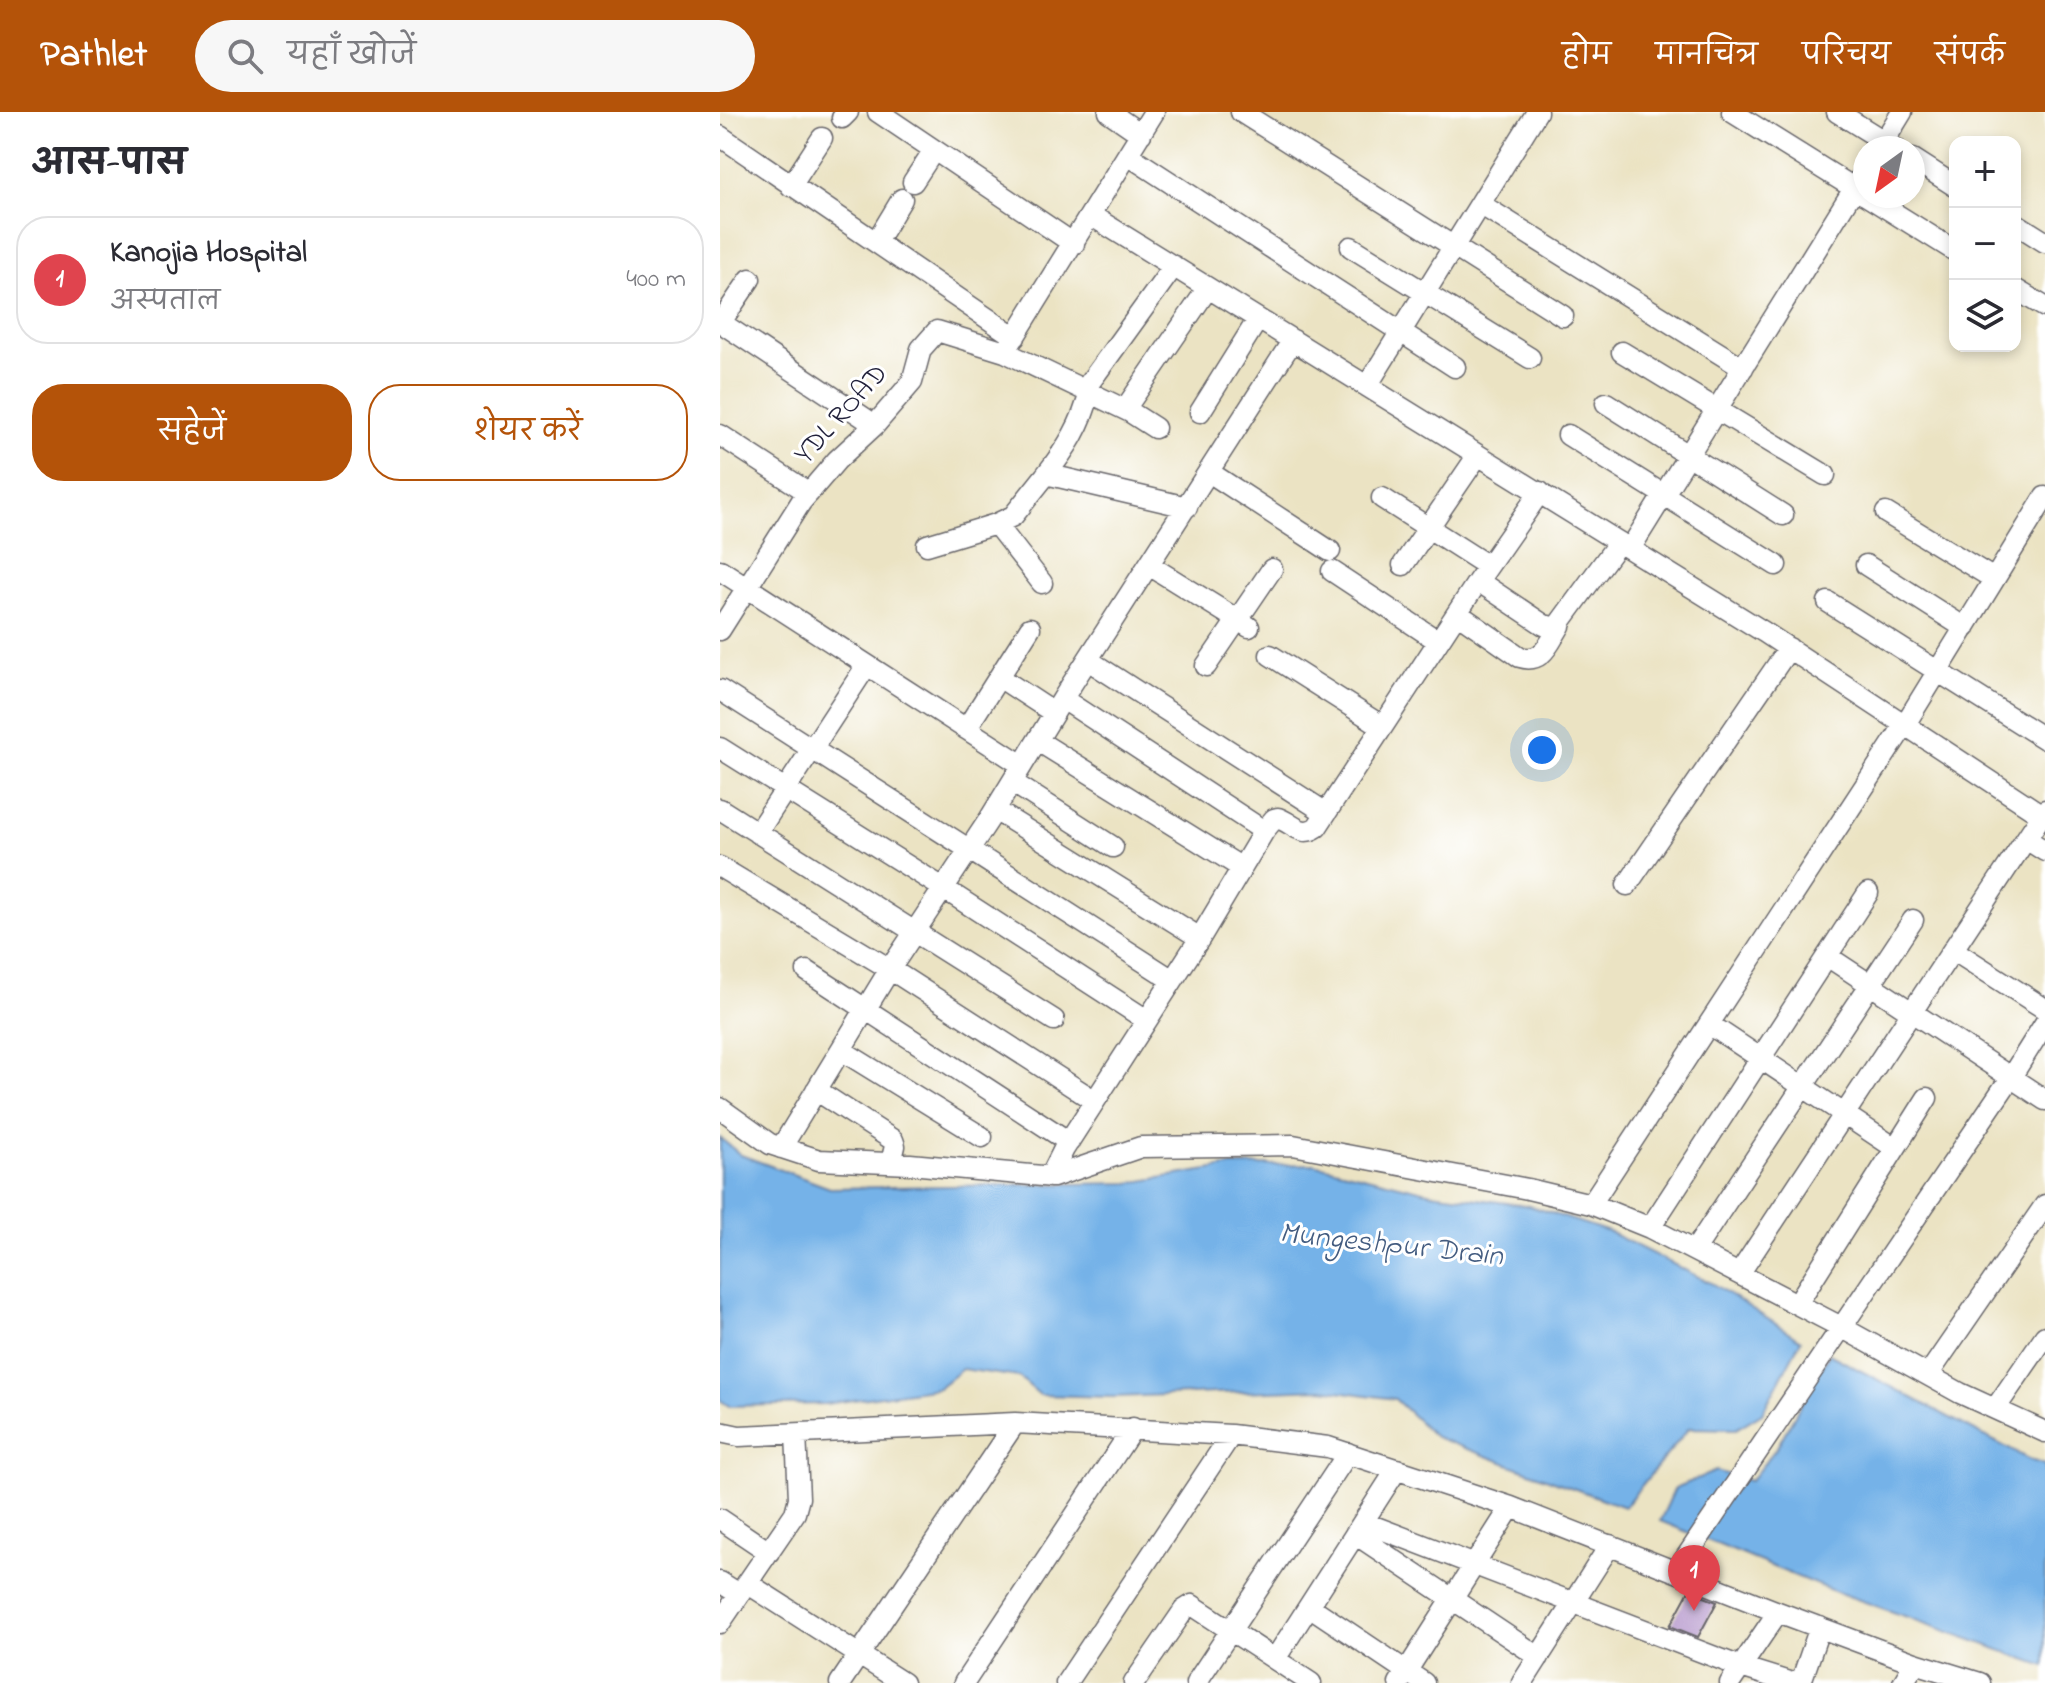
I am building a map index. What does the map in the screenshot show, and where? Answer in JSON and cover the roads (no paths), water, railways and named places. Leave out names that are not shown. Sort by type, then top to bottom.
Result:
[{"type":"street","points":[[878,112],[1074,244]]},
{"type":"street","points":[[1109,112],[1141,134]]},
{"type":"street","points":[[1010,344],[1154,112]]},
{"type":"street","points":[[1241,112],[1563,316]]},
{"type":"street","points":[[1367,386],[1537,112]]},
{"type":"street","points":[[1732,112],[1853,181]]},
{"type":"street","points":[[1837,112],[1872,136]]},
{"type":"street","points":[[1891,136],[1902,112]]},
{"type":"street","points":[[720,136],[876,242],[1010,344],[1155,428]]},
{"type":"street","points":[[791,186],[822,138]]},
{"type":"street","points":[[876,242],[934,150]]},
{"type":"street","points":[[1128,155],[1455,367]]},
{"type":"street","points":[[1925,167],[1949,182]]},
{"type":"street","points":[[1457,613],[1520,657],[1531,661],[1539,657],[1663,497],[1743,368],[1853,202]]},
{"type":"street","points":[[1480,204],[1743,368]]},
{"type":"street","points":[[1893,208],[1949,247]]},
{"type":"street","points":[[1092,216],[1540,492],[1789,648],[1904,726],[2044,812],[1739,1274]]},
{"type":"street","points":[[2021,227],[2045,242]]},
{"type":"street","points":[[1351,247],[1530,358]]},
{"type":"street","points":[[927,545],[1013,516],[1070,443],[1085,412],[1087,390],[1174,266]]},
{"type":"street","points":[[750,279],[720,322],[875,425]]},
{"type":"street","points":[[1125,409],[1208,288]]},
{"type":"street","points":[[2021,293],[2045,307]]},
{"type":"street","points":[[1200,412],[1258,319]]},
{"type":"street","name":"YDL ROAD","points":[[720,630],[809,493],[912,382],[921,349],[937,331],[1010,344]]},
{"type":"street","points":[[781,1148],[890,969],[995,810],[1293,340]]},
{"type":"street","points":[[1622,352],[1825,475]]},
{"type":"street","points":[[1606,403],[1783,515]]},
{"type":"street","points":[[720,435],[809,493]]},
{"type":"street","points":[[1568,435],[1776,565]]},
{"type":"street","points":[[1403,565],[1478,455]]},
{"type":"street","points":[[1209,472],[1438,641]]},
{"type":"street","points":[[1045,476],[1108,487],[1187,507]]},
{"type":"street","points":[[1050,1177],[1264,831],[1278,818],[1301,832],[1310,832],[1326,813],[1483,573],[1540,492]]},
{"type":"street","points":[[1591,1204],[1904,726],[2045,497]]},
{"type":"street","points":[[1382,498],[1428,528],[1544,625],[1551,629],[1560,626]]},
{"type":"street","points":[[1886,513],[1994,579]]},
{"type":"street","points":[[996,524],[1042,583]]},
{"type":"street","points":[[1149,565],[1243,624]]},
{"type":"street","points":[[1866,565],[1965,628]]},
{"type":"street","points":[[1206,666],[1243,624],[1272,569]]},
{"type":"street","points":[[720,570],[966,729],[1017,774],[1113,847]]},
{"type":"street","points":[[1828,602],[2045,739]]},
{"type":"street","points":[[966,729],[1030,628]]},
{"type":"street","points":[[1627,885],[1789,648]]},
{"type":"street","points":[[1270,655],[1382,726]]},
{"type":"street","points":[[1088,660],[1326,813]]},
{"type":"street","points":[[757,833],[867,665]]},
{"type":"street","points":[[999,677],[1059,706],[1264,831]]},
{"type":"street","points":[[720,690],[1171,979]]},
{"type":"street","points":[[1038,741],[1242,868]]},
{"type":"street","points":[[720,748],[1145,1019]]},
{"type":"street","points":[[720,809],[1054,1020]]},
{"type":"street","points":[[995,810],[1200,938]]},
{"type":"street","points":[[2026,839],[2045,851]]},
{"type":"street","points":[[720,867],[890,969],[1095,1101]]},
{"type":"street","points":[[1650,1228],[1868,893]]},
{"type":"street","points":[[1694,1251],[1913,920]]},
{"type":"street","points":[[1953,950],[2045,1009]]},
{"type":"street","points":[[1827,956],[2045,1100]]},
{"type":"street","points":[[807,971],[1069,1142]]},
{"type":"street","points":[[1676,1572],[2045,1023]]},
{"type":"street","points":[[1709,1024],[1895,1148]]},
{"type":"street","points":[[841,1050],[982,1137]]},
{"type":"street","points":[[816,1090],[893,1140],[895,1146],[891,1163]]},
{"type":"street","points":[[1797,1304],[1927,1098]]},
{"type":"street","points":[[720,1108],[770,1144],[819,1160],[1050,1177],[1141,1147],[1293,1145],[1483,1180],[1591,1204],[1650,1228],[1797,1304],[1836,1334],[2045,1432]]},
{"type":"street","points":[[1928,1375],[2045,1205]]},
{"type":"street","points":[[1995,1409],[2045,1336]]},
{"type":"street","points":[[840,1683],[1015,1423]]},
{"type":"street","points":[[720,1432],[739,1436],[1015,1423],[1231,1435],[1328,1447],[1511,1507],[1778,1612],[1915,1663],[1980,1683]]},
{"type":"street","points":[[964,1683],[1133,1428]]},
{"type":"street","points":[[720,1623],[791,1520],[798,1505],[796,1434]]},
{"type":"street","points":[[1066,1683],[1231,1435]]},
{"type":"street","points":[[1196,1683],[1348,1453]]},
{"type":"street","points":[[1275,1659],[1397,1469]]},
{"type":"street","points":[[1403,1677],[1511,1507]]},
{"type":"street","points":[[720,1519],[769,1552]]},
{"type":"street","points":[[1359,1528],[1476,1565],[1735,1675],[1798,1682],[1805,1673],[1820,1627]]},
{"type":"street","points":[[1359,1528],[1453,1600],[1539,1657]]},
{"type":"street","points":[[1522,1683],[1610,1545]]},
{"type":"street","points":[[720,1582],[743,1588],[859,1654],[903,1683]]},
{"type":"street","points":[[1134,1683],[1188,1606],[1192,1605],[1311,1683]]},
{"type":"street","points":[[1309,1606],[1403,1677],[1424,1683]]},
{"type":"street","points":[[1735,1675],[1778,1612]]},
{"type":"street","points":[[1903,1683],[1915,1663]]},
{"type":"water","name":"Mungeshpur Drain","points":[[720,1138],[741,1155],[830,1188],[1129,1183],[1232,1166],[1314,1164],[1432,1193],[1530,1206],[1609,1232],[1713,1284],[1801,1340],[1762,1413],[1736,1429],[1689,1428],[1624,1507],[1435,1437],[1395,1399],[1323,1389],[1114,1397],[1040,1395],[1019,1377],[962,1369],[938,1388],[825,1404],[729,1406],[720,1400]]},
{"type":"water","points":[[1829,1354],[2030,1460],[2045,1465],[2045,1666],[1820,1586],[1660,1521],[1675,1488],[1716,1471],[1750,1481],[1777,1447]]},
{"type":"place","name":"Kanojia Hospital","points":[[1694,1611]]}]
